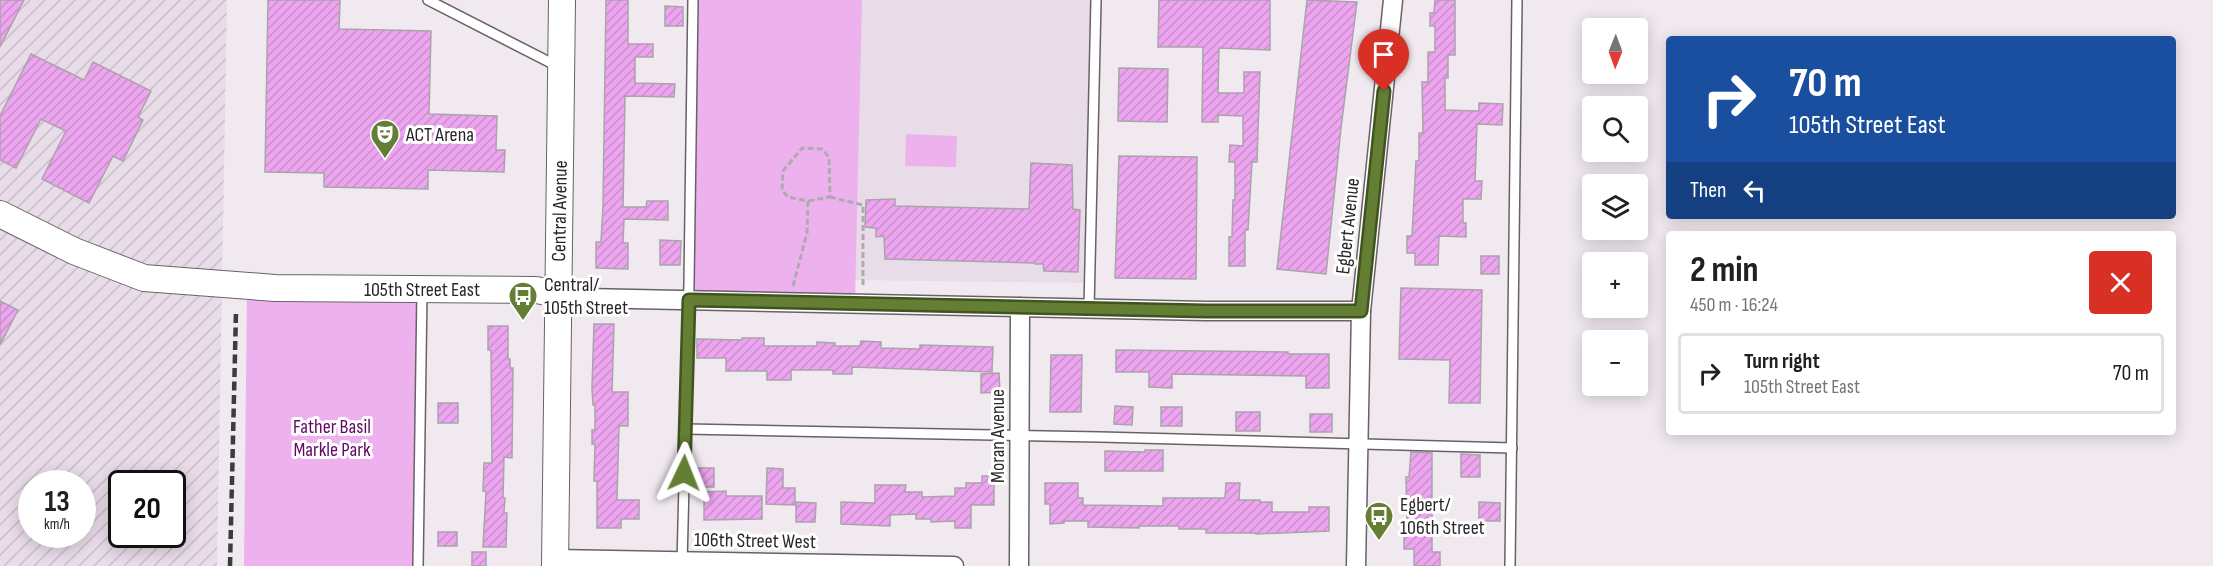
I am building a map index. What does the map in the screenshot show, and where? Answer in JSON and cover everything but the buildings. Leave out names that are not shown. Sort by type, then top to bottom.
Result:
[{"type":"street","name":"Central Avenue","points":[[555,563],[562,0]]},
{"type":"street","name":"Egbert Avenue","points":[[1356,566],[1361,311],[1393,0]]},
{"type":"street","name":"105th Street East","points":[[0,214],[74,252],[144,278],[266,288],[536,290],[585,298],[1089,309],[1361,311]]},
{"type":"street","name":"Moran Avenue","points":[[1019,566],[1020,307]]},
{"type":"street","name":"106th Street West","points":[[555,563],[954,566]]},
{"type":"lane","points":[[428,0],[447,5],[561,68]]},
{"type":"lane","points":[[682,564],[689,300],[693,0]]},
{"type":"lane","points":[[1089,309],[1096,0]]},
{"type":"lane","points":[[1510,566],[1517,0]]},
{"type":"lane","points":[[418,566],[422,288]]},
{"type":"lane","points":[[685,429],[1512,447]]},
{"type":"path","points":[[830,198],[829,157],[822,149],[802,148],[783,171],[782,190],[788,197],[808,201],[830,198],[862,205],[863,286]]},
{"type":"path","points":[[793,285],[807,233],[808,201]]},
{"type":"shaded area","points":[[0,0],[227,0],[217,566],[0,566]]},
{"type":"shaded area","points":[[859,0],[1091,0],[1085,283],[853,280]]},
{"type":"green space","points":[[694,0],[862,0],[855,304],[694,300]]},
{"type":"green space","points":[[906,134],[957,136],[956,167],[905,166]]},
{"type":"green space","name":"Father Basil Markle Park","points":[[247,287],[422,288],[418,566],[244,566]]},
{"type":"railway","points":[[230,566],[236,311]]},
{"type":"place","name":"ACT Arena","points":[[385,160]]},
{"type":"place","name":"Central/ 105th Street","points":[[523,322]]},
{"type":"place","name":"Egbert/ 106th Street","points":[[1379,542]]},
{"type":"route","points":[[684,473],[689,300],[1206,311],[1361,311],[1384,91]]}]
